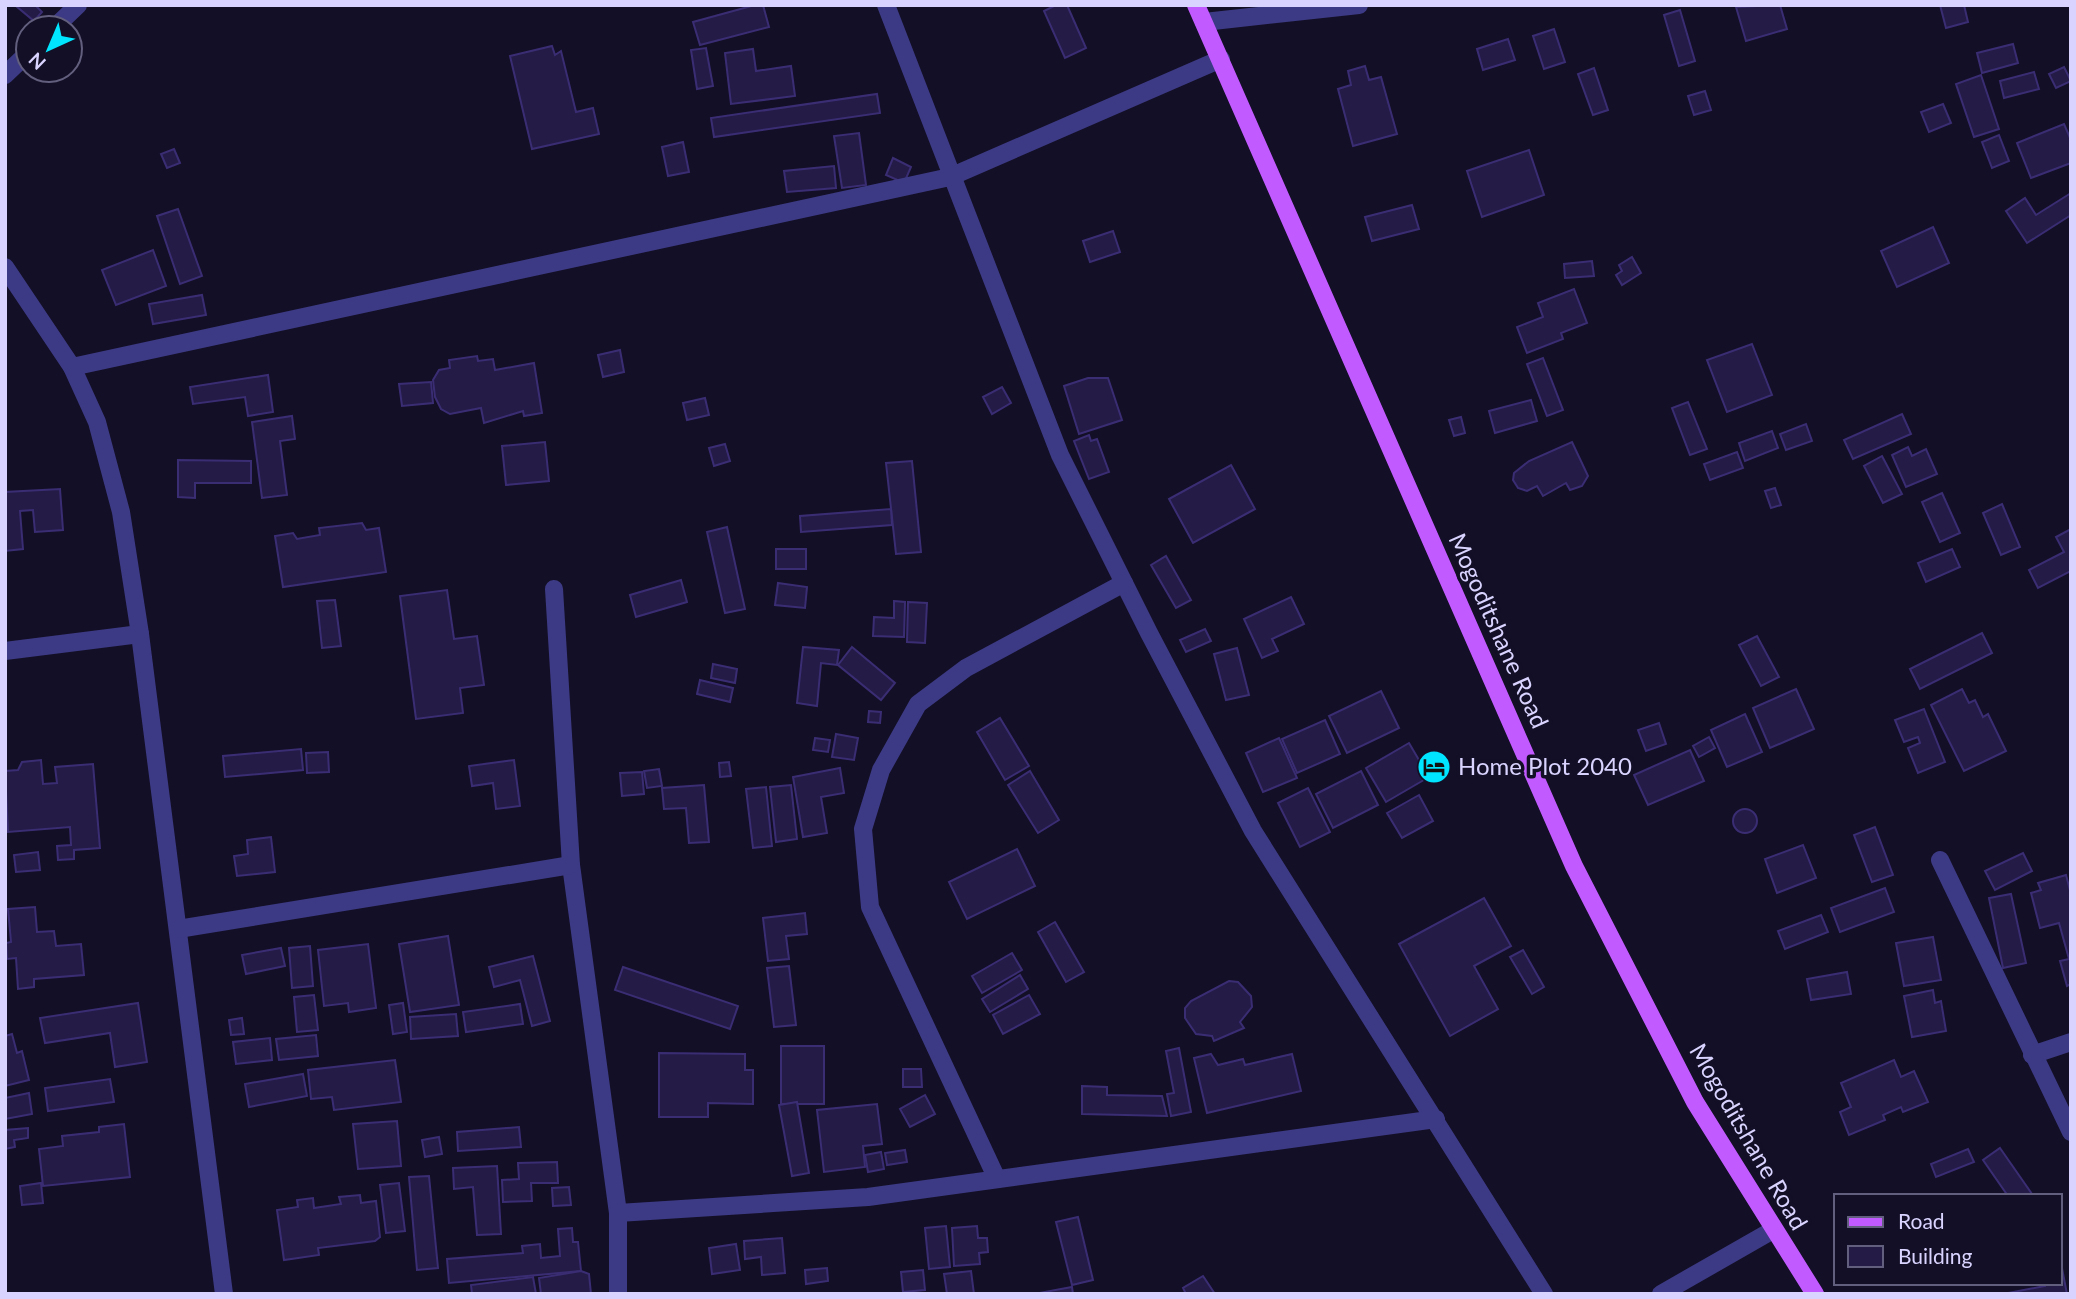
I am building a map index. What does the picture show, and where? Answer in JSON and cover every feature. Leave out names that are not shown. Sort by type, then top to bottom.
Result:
[{"type":"main road","name":"Mogoditshane Road","points":[[1196,5],[1574,866],[1695,1102],[1815,1294]]},
{"type":"street","points":[[887,5],[950,177],[1060,455],[1124,583],[1253,831],[1544,1294]]},
{"type":"street","points":[[1204,22],[1359,5]]},
{"type":"street","points":[[72,367],[950,177],[1221,59]]},
{"type":"street","points":[[5,267],[72,367],[97,422],[118,499],[141,634],[224,1294]]},
{"type":"street","points":[[997,1179],[870,907],[863,830],[881,770],[918,704],[966,668],[1124,583]]},
{"type":"street","points":[[554,589],[571,865],[618,1213],[618,1294]]},
{"type":"street","points":[[5,651],[141,634]]},
{"type":"street","points":[[1940,860],[2071,1132]]},
{"type":"street","points":[[178,929],[571,865]]},
{"type":"street","points":[[2032,1055],[2071,1042]]},
{"type":"street","points":[[618,1213],[868,1196],[1436,1119]]},
{"type":"street","points":[[1661,1294],[1773,1230]]},
{"type":"building","points":[[35,5],[42,12],[26,14],[16,6]]},
{"type":"building","points":[[763,5],[769,27],[700,45],[693,22]]},
{"type":"building","points":[[1056,5],[1067,5],[1086,48],[1065,58],[1044,11]]},
{"type":"building","points":[[1780,5],[1787,29],[1746,41],[1736,7]]},
{"type":"building","points":[[1940,5],[1964,5],[1968,22],[1946,28]]},
{"type":"building","points":[[1680,10],[1695,61],[1679,66],[1664,15]]},
{"type":"building","points":[[1554,29],[1565,62],[1544,69],[1533,36]]},
{"type":"building","points":[[1508,39],[1515,60],[1483,70],[1477,49]]},
{"type":"building","points":[[2013,44],[2018,63],[1982,73],[1977,53]]},
{"type":"building","points":[[552,46],[555,55],[561,51],[576,112],[593,108],[599,134],[532,149],[510,56]]},
{"type":"building","points":[[706,48],[713,86],[697,89],[691,50]]},
{"type":"building","points":[[753,49],[756,71],[791,66],[795,96],[731,104],[725,53]]},
{"type":"building","points":[[1365,66],[1369,80],[1381,77],[1397,134],[1353,146],[1338,89],[1351,85],[1348,71]]},
{"type":"building","points":[[2064,67],[2071,81],[2056,88],[2049,74]]},
{"type":"building","points":[[1594,68],[1608,110],[1593,115],[1578,74]]},
{"type":"building","points":[[2034,72],[2039,89],[2004,98],[2000,81]]},
{"type":"building","points":[[1981,75],[1999,129],[1974,137],[1956,84]]},
{"type":"building","points":[[1705,91],[1711,110],[1694,115],[1688,96]]},
{"type":"building","points":[[877,94],[880,113],[714,137],[711,118]]},
{"type":"building","points":[[1943,104],[1951,123],[1929,132],[1921,112]]},
{"type":"building","points":[[2064,124],[2071,140],[2071,163],[2031,178],[2017,143]]},
{"type":"building","points":[[859,133],[866,185],[842,188],[834,136]]},
{"type":"building","points":[[1999,135],[2009,161],[1992,168],[1982,142]]},
{"type":"building","points":[[683,142],[689,172],[668,176],[662,147]]},
{"type":"building","points":[[174,149],[180,163],[167,168],[161,154]]},
{"type":"building","points":[[1529,150],[1544,195],[1482,217],[1467,171]]},
{"type":"building","points":[[893,158],[911,167],[904,183],[886,175]]},
{"type":"building","points":[[834,166],[836,188],[787,192],[784,171]]},
{"type":"building","points":[[2071,193],[2071,215],[2027,243],[2006,211],[2025,198],[2036,215]]},
{"type":"building","points":[[1412,205],[1419,229],[1372,241],[1365,217]]},
{"type":"building","points":[[178,209],[202,276],[180,284],[157,216]]},
{"type":"building","points":[[1933,227],[1949,263],[1897,287],[1881,251]]},
{"type":"building","points":[[1113,231],[1120,252],[1090,262],[1083,241]]},
{"type":"building","points":[[153,250],[166,286],[116,305],[102,270]]},
{"type":"building","points":[[1632,257],[1641,273],[1622,285],[1616,275],[1622,271],[1619,265]]},
{"type":"building","points":[[1592,261],[1594,276],[1565,278],[1564,264]]},
{"type":"building","points":[[1574,289],[1587,323],[1561,333],[1563,339],[1527,353],[1517,327],[1543,317],[1538,303]]},
{"type":"building","points":[[202,295],[206,315],[153,324],[149,304]]},
{"type":"building","points":[[1752,344],[1772,395],[1727,412],[1707,360]]},
{"type":"building","points":[[620,350],[624,372],[603,377],[598,355]]},
{"type":"building","points":[[477,356],[478,361],[493,359],[495,370],[534,363],[542,413],[524,416],[523,411],[484,423],[481,408],[450,414],[441,409],[435,397],[433,380],[439,370],[450,368],[449,360]]},
{"type":"building","points":[[1543,358],[1563,410],[1547,416],[1527,364]]},
{"type":"building","points":[[268,375],[273,412],[248,416],[245,397],[193,404],[190,387]]},
{"type":"building","points":[[1088,378],[1108,378],[1122,420],[1079,434],[1064,386]]},
{"type":"building","points":[[431,382],[433,403],[402,406],[399,384]]},
{"type":"building","points":[[1002,387],[1011,403],[992,414],[983,397]]},
{"type":"building","points":[[705,398],[709,415],[687,420],[683,403]]},
{"type":"building","points":[[1531,400],[1537,421],[1495,433],[1489,411]]},
{"type":"building","points":[[1688,402],[1707,449],[1690,455],[1672,408]]},
{"type":"building","points":[[1902,414],[1911,434],[1853,459],[1844,440]]},
{"type":"building","points":[[292,416],[295,439],[280,441],[287,495],[262,498],[252,422]]},
{"type":"building","points":[[1461,417],[1465,433],[1454,436],[1449,420]]},
{"type":"building","points":[[1806,424],[1812,441],[1786,450],[1780,434]]},
{"type":"building","points":[[1772,431],[1778,448],[1745,461],[1739,443]]},
{"type":"building","points":[[1089,435],[1091,441],[1097,439],[1109,472],[1089,479],[1074,441]]},
{"type":"building","points":[[545,442],[549,481],[506,485],[502,446]]},
{"type":"building","points":[[1572,442],[1588,476],[1582,486],[1570,490],[1566,483],[1543,496],[1537,486],[1527,491],[1518,488],[1513,480],[1514,473],[1529,461]]},
{"type":"building","points":[[725,444],[730,461],[714,466],[709,448]]},
{"type":"building","points":[[1908,447],[1912,456],[1926,449],[1937,474],[1906,487],[1892,455]]},
{"type":"building","points":[[1737,452],[1743,468],[1710,480],[1704,464]]},
{"type":"building","points":[[1882,456],[1902,494],[1883,503],[1864,466]]},
{"type":"building","points":[[178,460],[251,461],[251,483],[195,483],[195,498],[178,497]]},
{"type":"building","points":[[912,461],[921,552],[896,554],[886,463]]},
{"type":"building","points":[[1231,465],[1255,509],[1193,543],[1169,499]]},
{"type":"building","points":[[1775,488],[1781,505],[1771,508],[1765,491]]},
{"type":"building","points":[[60,489],[63,530],[35,532],[33,510],[20,511],[23,549],[5,551],[5,492]]},
{"type":"building","points":[[1942,493],[1960,533],[1940,542],[1922,502]]},
{"type":"building","points":[[2002,504],[2020,547],[2001,555],[1983,513]]},
{"type":"building","points":[[891,509],[892,525],[801,532],[800,516]]},
{"type":"building","points":[[362,523],[366,530],[379,528],[386,572],[283,587],[275,536],[293,533],[297,539],[320,535],[319,528]]},
{"type":"building","points":[[727,527],[745,609],[725,613],[707,532]]},
{"type":"building","points":[[2071,529],[2071,571],[2038,588],[2029,570],[2064,552],[2056,537]]},
{"type":"building","points":[[776,549],[806,549],[806,569],[776,569]]},
{"type":"building","points":[[1952,549],[1960,567],[1926,582],[1918,563]]},
{"type":"building","points":[[1166,556],[1191,600],[1176,608],[1151,565]]},
{"type":"building","points":[[681,580],[687,602],[636,617],[630,595]]},
{"type":"building","points":[[778,583],[807,587],[805,608],[775,605]]},
{"type":"building","points":[[447,590],[454,639],[477,636],[484,685],[460,688],[463,713],[416,719],[400,596]]},
{"type":"building","points":[[1291,597],[1304,624],[1272,639],[1278,651],[1262,658],[1244,619]]},
{"type":"building","points":[[335,600],[341,646],[322,648],[317,601]]},
{"type":"building","points":[[894,601],[905,602],[904,637],[873,636],[874,617],[894,618]]},
{"type":"building","points":[[908,602],[927,603],[925,643],[907,642]]},
{"type":"building","points":[[1205,629],[1211,641],[1186,652],[1180,640]]},
{"type":"building","points":[[1982,633],[1992,653],[1920,689],[1910,669]]},
{"type":"building","points":[[1757,636],[1779,677],[1761,686],[1739,645]]},
{"type":"building","points":[[803,647],[839,650],[837,665],[821,663],[817,706],[797,703]]},
{"type":"building","points":[[852,647],[895,683],[881,700],[838,665]]},
{"type":"building","points":[[1237,648],[1249,695],[1226,700],[1214,654]]},
{"type":"building","points":[[713,664],[737,669],[735,683],[711,678]]},
{"type":"building","points":[[700,680],[733,688],[730,702],[697,694]]},
{"type":"building","points":[[1796,689],[1814,729],[1770,748],[1753,708]]},
{"type":"building","points":[[1962,689],[1969,703],[1975,700],[1983,717],[1988,714],[2006,751],[1964,771],[1931,705]]},
{"type":"building","points":[[1381,691],[1399,728],[1347,753],[1329,716]]},
{"type":"building","points":[[1924,709],[1945,762],[1918,773],[1908,748],[1920,743],[1918,737],[1904,742],[1895,720]]},
{"type":"building","points":[[869,711],[881,712],[880,723],[868,722]]},
{"type":"building","points":[[1745,714],[1762,752],[1727,767],[1711,730]]},
{"type":"building","points":[[1000,718],[1029,766],[1005,780],[977,732]]},
{"type":"building","points":[[1325,720],[1340,754],[1297,773],[1282,739]]},
{"type":"building","points":[[1659,723],[1666,744],[1646,751],[1638,730]]},
{"type":"building","points":[[836,734],[858,738],[854,760],[832,757]]},
{"type":"building","points":[[1709,737],[1715,748],[1699,757],[1693,746]]},
{"type":"building","points":[[815,738],[830,740],[828,752],[813,750]]},
{"type":"building","points":[[1279,738],[1297,778],[1263,792],[1246,753]]},
{"type":"building","points":[[1409,743],[1429,777],[1386,802],[1366,768]]},
{"type":"building","points":[[301,749],[303,770],[225,777],[223,756]]},
{"type":"building","points":[[1690,750],[1704,781],[1648,805],[1634,775]]},
{"type":"building","points":[[328,752],[329,772],[307,773],[306,753]]},
{"type":"building","points":[[41,760],[43,784],[57,783],[55,767],[93,764],[100,848],[74,850],[74,859],[58,860],[57,846],[71,845],[70,827],[8,832],[5,771],[18,770],[22,762]]},
{"type":"building","points":[[514,760],[520,806],[496,809],[493,783],[472,786],[469,766]]},
{"type":"building","points":[[729,762],[731,776],[720,777],[719,763]]},
{"type":"building","points":[[840,768],[844,793],[821,797],[827,833],[803,837],[793,777]]},
{"type":"building","points":[[659,769],[662,786],[647,788],[644,771]]},
{"type":"building","points":[[1030,771],[1059,820],[1038,833],[1008,785]]},
{"type":"building","points":[[1361,771],[1378,805],[1333,828],[1316,794]]},
{"type":"building","points":[[642,772],[644,794],[622,796],[620,773]]},
{"type":"building","points":[[704,785],[709,842],[689,843],[686,808],[664,809],[662,788]]},
{"type":"building","points":[[791,785],[797,839],[776,842],[770,787]]},
{"type":"building","points":[[766,787],[772,846],[753,848],[746,789]]},
{"type":"building","points":[[1308,788],[1330,832],[1300,847],[1278,803]]},
{"type":"building","points":[[1419,795],[1433,821],[1402,838],[1387,813]]},
{"type":"building","points":[[1745,809],[1754,812],[1757,821],[1754,830],[1745,833],[1736,830],[1733,821],[1736,812]]},
{"type":"building","points":[[1875,827],[1893,875],[1872,882],[1854,835]]},
{"type":"building","points":[[271,837],[275,872],[237,876],[234,856],[248,854],[247,840]]},
{"type":"building","points":[[1803,845],[1816,878],[1777,893],[1765,859]]},
{"type":"building","points":[[1017,849],[1035,886],[967,919],[949,882]]},
{"type":"building","points":[[38,852],[40,870],[16,872],[14,855]]},
{"type":"building","points":[[2023,853],[2032,871],[1995,890],[1985,871]]},
{"type":"building","points":[[2066,875],[2071,894],[2071,984],[2067,986],[2060,961],[2069,959],[2059,923],[2040,928],[2031,893],[2041,890],[2038,883]]},
{"type":"building","points":[[1885,888],[1894,912],[1840,932],[1831,908]]},
{"type":"building","points":[[2011,894],[2026,963],[2003,968],[1989,898]]},
{"type":"building","points":[[1484,898],[1511,946],[1474,966],[1498,1009],[1450,1036],[1399,944]]},
{"type":"building","points":[[35,907],[37,932],[54,931],[56,946],[81,944],[84,975],[34,979],[34,987],[18,989],[16,958],[7,959],[6,943],[11,942],[8,909]]},
{"type":"building","points":[[805,913],[807,934],[786,936],[789,959],[768,961],[763,918]]},
{"type":"building","points":[[1821,915],[1828,932],[1785,949],[1778,931]]},
{"type":"building","points":[[1055,922],[1084,972],[1066,982],[1038,932]]},
{"type":"building","points":[[448,936],[459,1005],[410,1012],[399,944]]},
{"type":"building","points":[[1933,937],[1941,980],[1904,986],[1896,943]]},
{"type":"building","points":[[368,944],[376,1008],[349,1012],[348,1003],[324,1006],[318,950]]},
{"type":"building","points":[[310,946],[313,986],[292,988],[289,948]]},
{"type":"building","points":[[281,948],[285,966],[246,974],[242,955]]},
{"type":"building","points":[[1523,950],[1544,987],[1532,994],[1510,957]]},
{"type":"building","points":[[1012,953],[1022,970],[982,993],[972,976]]},
{"type":"building","points":[[533,956],[550,1021],[532,1026],[520,980],[494,987],[489,967]]},
{"type":"building","points":[[789,966],[796,1025],[774,1027],[767,968]]},
{"type":"building","points":[[623,967],[738,1006],[730,1029],[615,990]]},
{"type":"building","points":[[1847,972],[1851,994],[1811,1000],[1807,979]]},
{"type":"building","points":[[1020,975],[1028,989],[990,1012],[982,999]]},
{"type":"building","points":[[1229,981],[1238,982],[1251,996],[1252,1007],[1240,1022],[1244,1028],[1214,1041],[1212,1036],[1196,1034],[1185,1018],[1185,1008],[1191,1001]]},
{"type":"building","points":[[1933,990],[1935,1003],[1941,1001],[1946,1031],[1912,1037],[1904,996]]},
{"type":"building","points":[[314,995],[318,1030],[297,1032],[294,997]]},
{"type":"building","points":[[1029,995],[1040,1014],[1003,1034],[993,1015]]},
{"type":"building","points":[[138,1003],[147,1062],[115,1067],[110,1033],[45,1043],[40,1018]]},
{"type":"building","points":[[403,1003],[407,1032],[393,1034],[389,1005]]},
{"type":"building","points":[[520,1004],[523,1024],[466,1032],[463,1012]]},
{"type":"building","points":[[456,1014],[458,1036],[411,1039],[410,1017]]},
{"type":"building","points":[[242,1018],[244,1034],[231,1035],[229,1020]]},
{"type":"building","points":[[12,1034],[17,1053],[22,1051],[29,1080],[5,1086],[5,1036]]},
{"type":"building","points":[[316,1035],[318,1056],[279,1060],[276,1039]]},
{"type":"building","points":[[270,1038],[272,1060],[236,1064],[233,1042]]},
{"type":"building","points":[[781,1046],[824,1046],[824,1104],[781,1104]]},
{"type":"building","points":[[1179,1048],[1191,1112],[1171,1116],[1167,1094],[1174,1093],[1166,1051]]},
{"type":"building","points":[[659,1053],[745,1054],[745,1070],[753,1070],[753,1104],[708,1103],[708,1117],[659,1117]]},
{"type":"building","points":[[1211,1054],[1218,1065],[1243,1059],[1245,1065],[1292,1054],[1301,1091],[1207,1113],[1194,1058]]},
{"type":"building","points":[[395,1060],[401,1102],[334,1110],[332,1097],[311,1099],[308,1070]]},
{"type":"building","points":[[1894,1060],[1901,1077],[1914,1071],[1928,1102],[1903,1112],[1901,1107],[1883,1115],[1885,1120],[1849,1135],[1840,1112],[1851,1107],[1841,1083]]},
{"type":"building","points":[[903,1069],[921,1069],[922,1087],[903,1087]]},
{"type":"building","points":[[303,1074],[307,1096],[249,1107],[245,1084]]},
{"type":"building","points":[[110,1079],[114,1102],[48,1111],[45,1088]]},
{"type":"building","points":[[1082,1086],[1107,1087],[1107,1095],[1162,1096],[1167,1116],[1082,1114]]},
{"type":"building","points":[[29,1093],[32,1114],[5,1119],[5,1098]]},
{"type":"building","points":[[925,1095],[935,1114],[910,1127],[900,1109]]},
{"type":"building","points":[[797,1102],[809,1173],[792,1176],[779,1105]]},
{"type":"building","points":[[877,1104],[882,1144],[863,1146],[865,1167],[824,1172],[817,1110]]},
{"type":"building","points":[[397,1121],[401,1166],[358,1169],[353,1124]]},
{"type":"building","points":[[124,1124],[130,1177],[43,1186],[39,1149],[63,1146],[62,1136],[99,1132],[99,1127]]},
{"type":"building","points":[[519,1127],[521,1147],[458,1151],[457,1132]]},
{"type":"building","points":[[28,1128],[28,1138],[14,1140],[15,1147],[5,1149],[5,1130]]},
{"type":"building","points":[[439,1137],[442,1154],[425,1157],[422,1140]]},
{"type":"building","points":[[2000,1148],[2032,1194],[2007,1194],[1983,1160]]},
{"type":"building","points":[[1968,1149],[1974,1162],[1936,1177],[1931,1164]]},
{"type":"building","points":[[905,1150],[907,1162],[887,1165],[885,1153]]},
{"type":"building","points":[[881,1152],[884,1169],[868,1172],[865,1155]]},
{"type":"building","points":[[557,1162],[558,1183],[531,1183],[532,1201],[503,1202],[502,1180],[519,1179],[518,1163]]},
{"type":"building","points":[[497,1166],[501,1234],[477,1235],[473,1187],[454,1189],[453,1168]]},
{"type":"building","points":[[429,1176],[438,1268],[417,1270],[409,1177]]},
{"type":"building","points":[[41,1183],[43,1203],[22,1205],[20,1186]]},
{"type":"building","points":[[399,1183],[405,1231],[386,1233],[380,1185]]},
{"type":"building","points":[[569,1187],[571,1205],[553,1206],[552,1188]]},
{"type":"building","points":[[360,1195],[361,1203],[376,1201],[380,1237],[375,1241],[318,1248],[319,1255],[284,1260],[277,1210],[298,1207],[297,1200],[313,1198],[314,1208],[341,1204],[339,1197]]},
{"type":"building","points":[[1078,1217],[1093,1280],[1072,1285],[1056,1222]]},
{"type":"building","points":[[946,1226],[950,1267],[929,1269],[925,1228]]},
{"type":"building","points":[[977,1226],[978,1238],[987,1238],[988,1252],[979,1253],[980,1264],[954,1266],[952,1228]]},
{"type":"building","points":[[572,1228],[573,1242],[578,1242],[581,1271],[449,1283],[447,1259],[523,1253],[522,1246],[540,1244],[541,1258],[560,1256],[558,1229]]},
{"type":"building","points":[[782,1238],[785,1273],[762,1275],[761,1257],[745,1259],[744,1241]]},
{"type":"building","points":[[736,1244],[740,1270],[712,1274],[709,1248]]},
{"type":"building","points":[[827,1268],[828,1281],[806,1284],[805,1270]]},
{"type":"building","points":[[2062,1268],[2067,1294],[2003,1294],[2062,1285]]},
{"type":"building","points":[[923,1270],[925,1290],[903,1292],[901,1272]]},
{"type":"building","points":[[581,1271],[589,1274],[591,1294],[541,1294],[539,1278]]},
{"type":"building","points":[[971,1271],[974,1294],[947,1294],[944,1274]]},
{"type":"building","points":[[1203,1276],[1215,1294],[1186,1294],[1183,1288]]},
{"type":"building","points":[[533,1277],[536,1294],[472,1294],[471,1285]]},
{"type":"building","points":[[1072,1287],[1073,1294],[1039,1294],[1039,1293]]},
{"type":"place","name":"Home Plot 2040","points":[[1434,767]]}]
